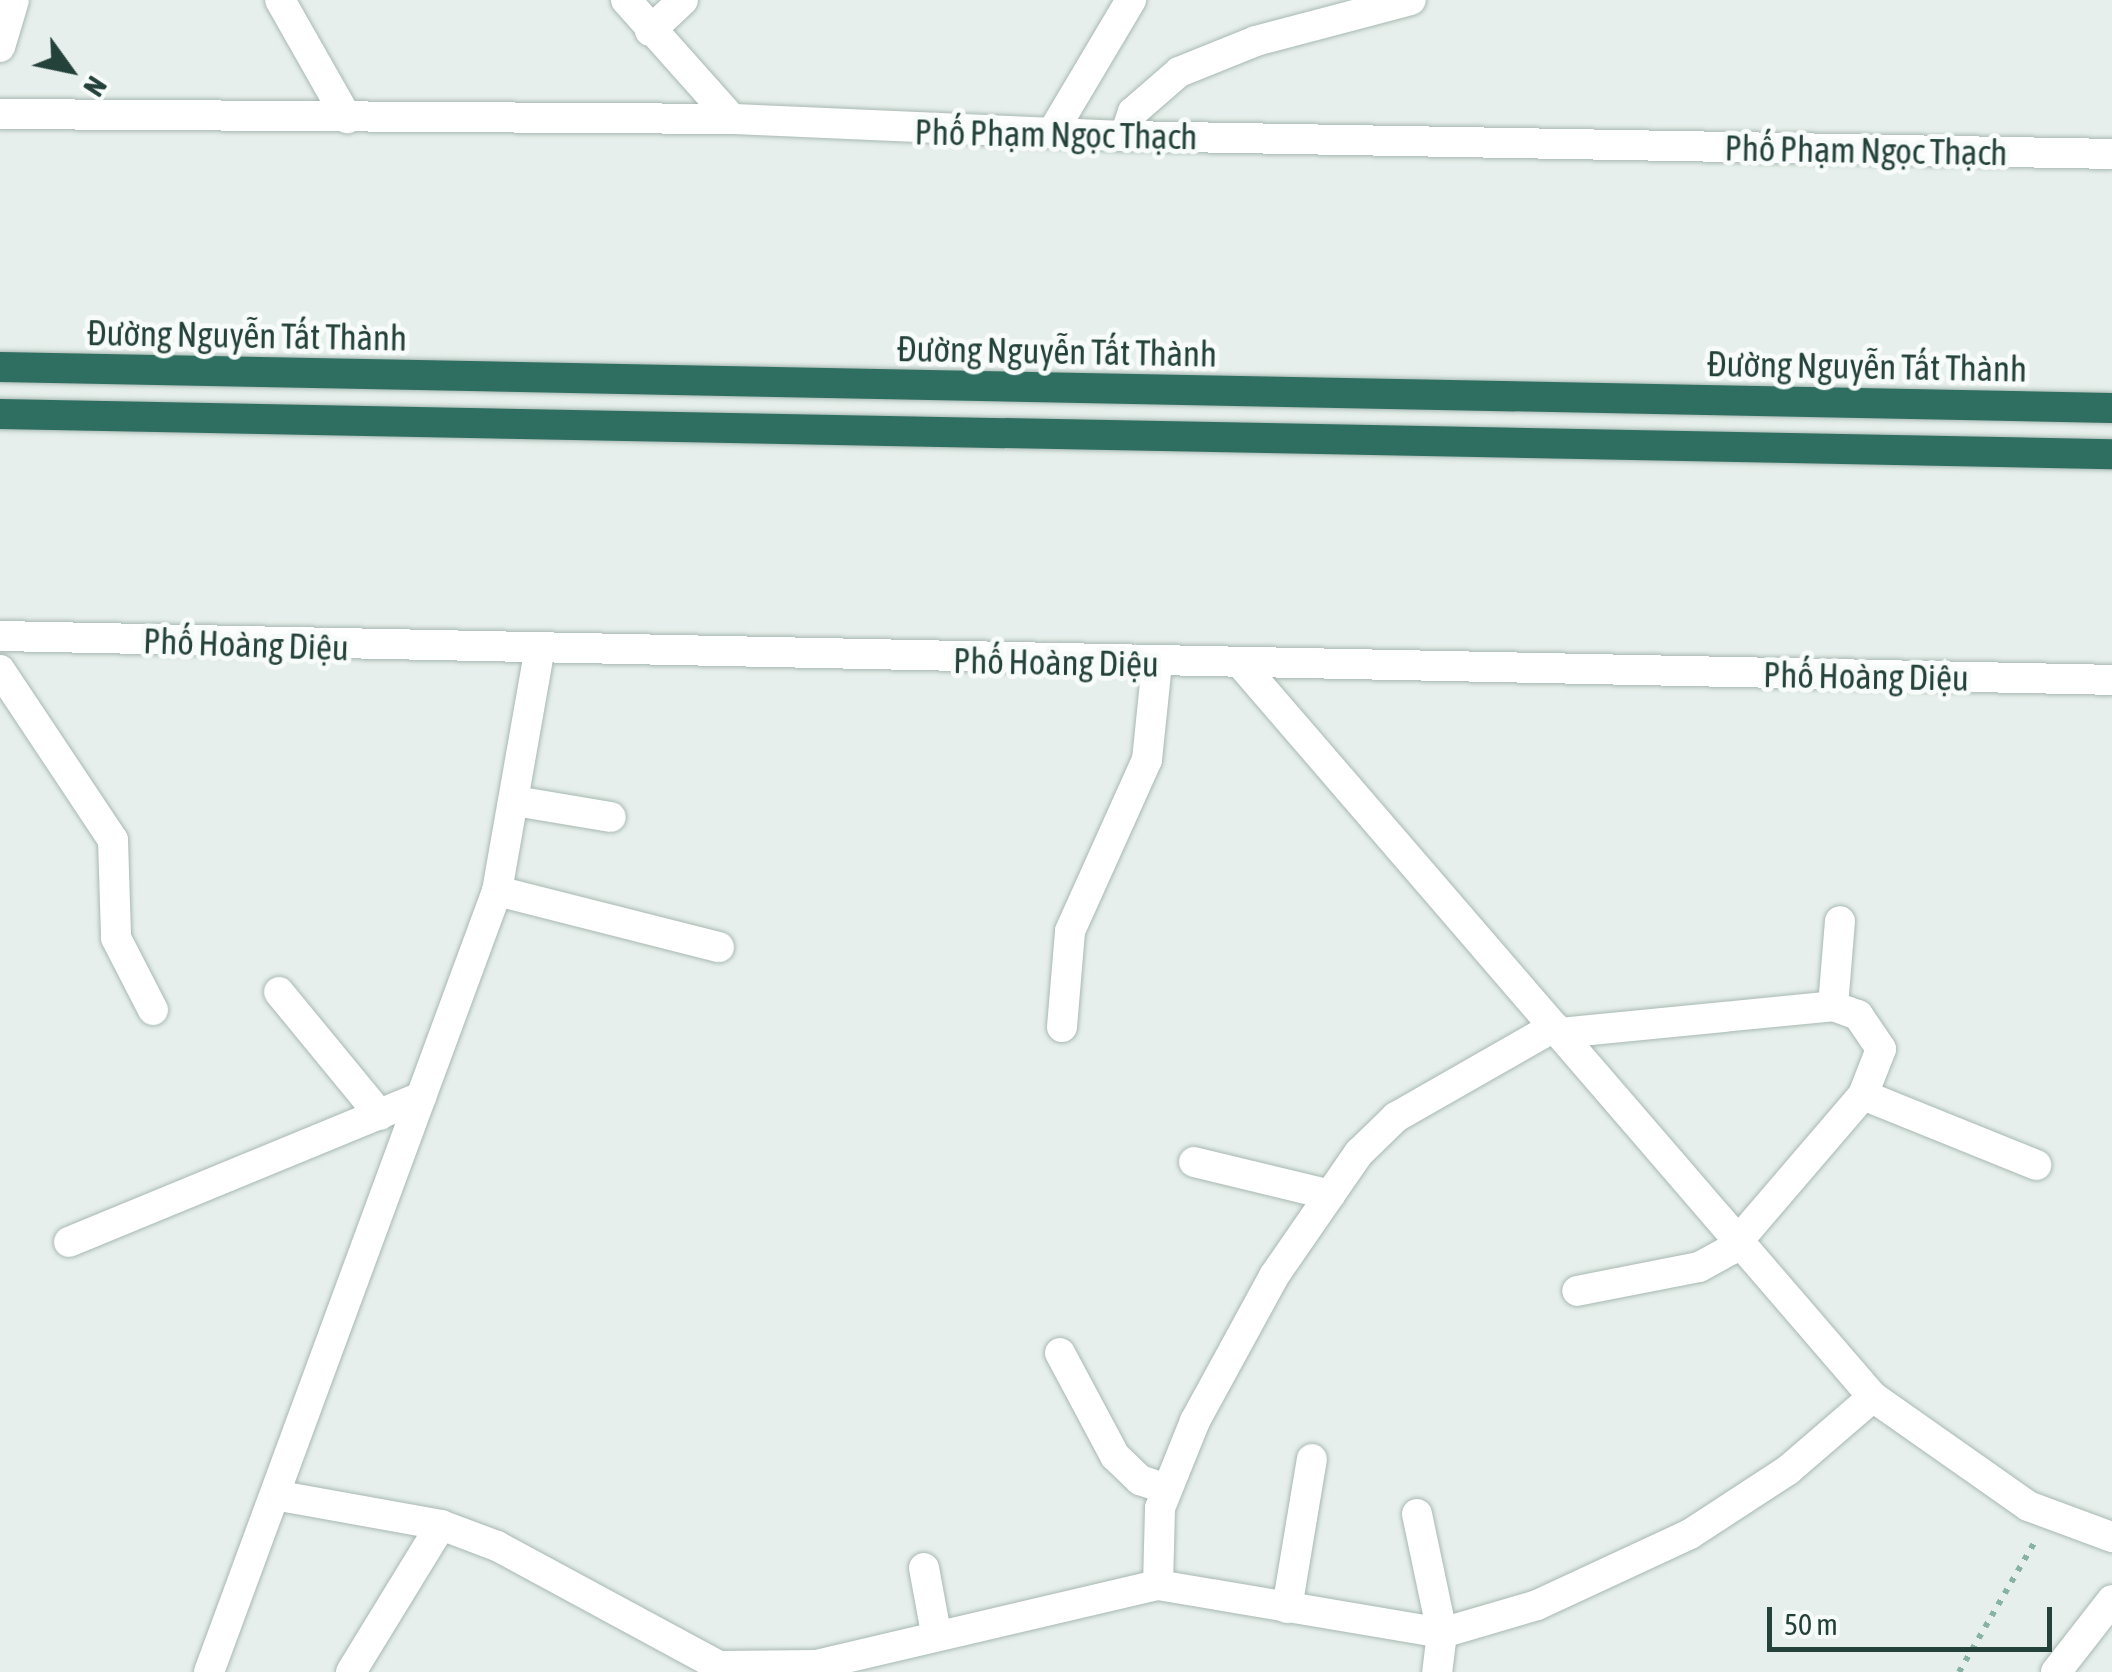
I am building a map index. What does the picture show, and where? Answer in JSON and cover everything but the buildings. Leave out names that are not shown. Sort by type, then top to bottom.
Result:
[{"type":"highway","name":"Đường Nguyễn Tất Thành","points":[[0,368],[2112,408]]},
{"type":"highway","points":[[0,414],[2112,454]]},
{"type":"street","points":[[0,48],[14,0]]},
{"type":"street","points":[[280,0],[347,118]]},
{"type":"street","points":[[626,0],[732,119]]},
{"type":"street","points":[[650,31],[683,0]]},
{"type":"street","points":[[1052,133],[1131,0]]},
{"type":"street","points":[[1125,136],[1134,112],[1179,72],[1256,40],[1410,0]]},
{"type":"street","name":"Phố Phạm Ngọc Thạch","points":[[0,114],[732,119],[1125,136],[2112,154]]},
{"type":"street","name":"Phố Hoàng Diệu","points":[[0,636],[540,654],[2112,680]]},
{"type":"street","points":[[210,1672],[280,1496],[496,891],[540,654]]},
{"type":"street","points":[[1062,1027],[1070,932],[1146,760],[1157,664]]},
{"type":"street","points":[[1242,665],[1740,1238],[1873,1397],[2050,1516],[2112,1537]]},
{"type":"street","points":[[3,681],[113,840],[116,938],[153,1010]]},
{"type":"street","points":[[515,800],[611,817]]},
{"type":"street","points":[[496,891],[719,948]]},
{"type":"street","points":[[1833,1006],[1840,921]]},
{"type":"street","points":[[279,992],[380,1115]]},
{"type":"street","points":[[1158,1584],[1166,1489],[1274,1276],[1330,1194],[1396,1117],[1557,1030],[1833,1006],[1858,1015],[1882,1049],[1863,1095],[1740,1238],[1699,1267],[1576,1292]]},
{"type":"street","points":[[1863,1095],[2036,1165]]},
{"type":"street","points":[[69,1242],[421,1097]]},
{"type":"street","points":[[1194,1162],[1330,1194]]},
{"type":"street","points":[[1060,1353],[1115,1456],[1166,1489]]},
{"type":"street","points":[[280,1496],[441,1525],[720,1666],[816,1668],[936,1632],[1158,1584],[1442,1633],[1537,1605],[1690,1534],[1788,1470],[1873,1397]]},
{"type":"street","points":[[1286,1608],[1312,1459]]},
{"type":"street","points":[[1417,1514],[1442,1633],[1437,1672]]},
{"type":"street","points":[[351,1672],[441,1525]]},
{"type":"street","points":[[924,1568],[936,1632]]},
{"type":"street","points":[[2056,1672],[2112,1600]]},
{"type":"path","points":[[1960,1672],[2050,1516]]}]
